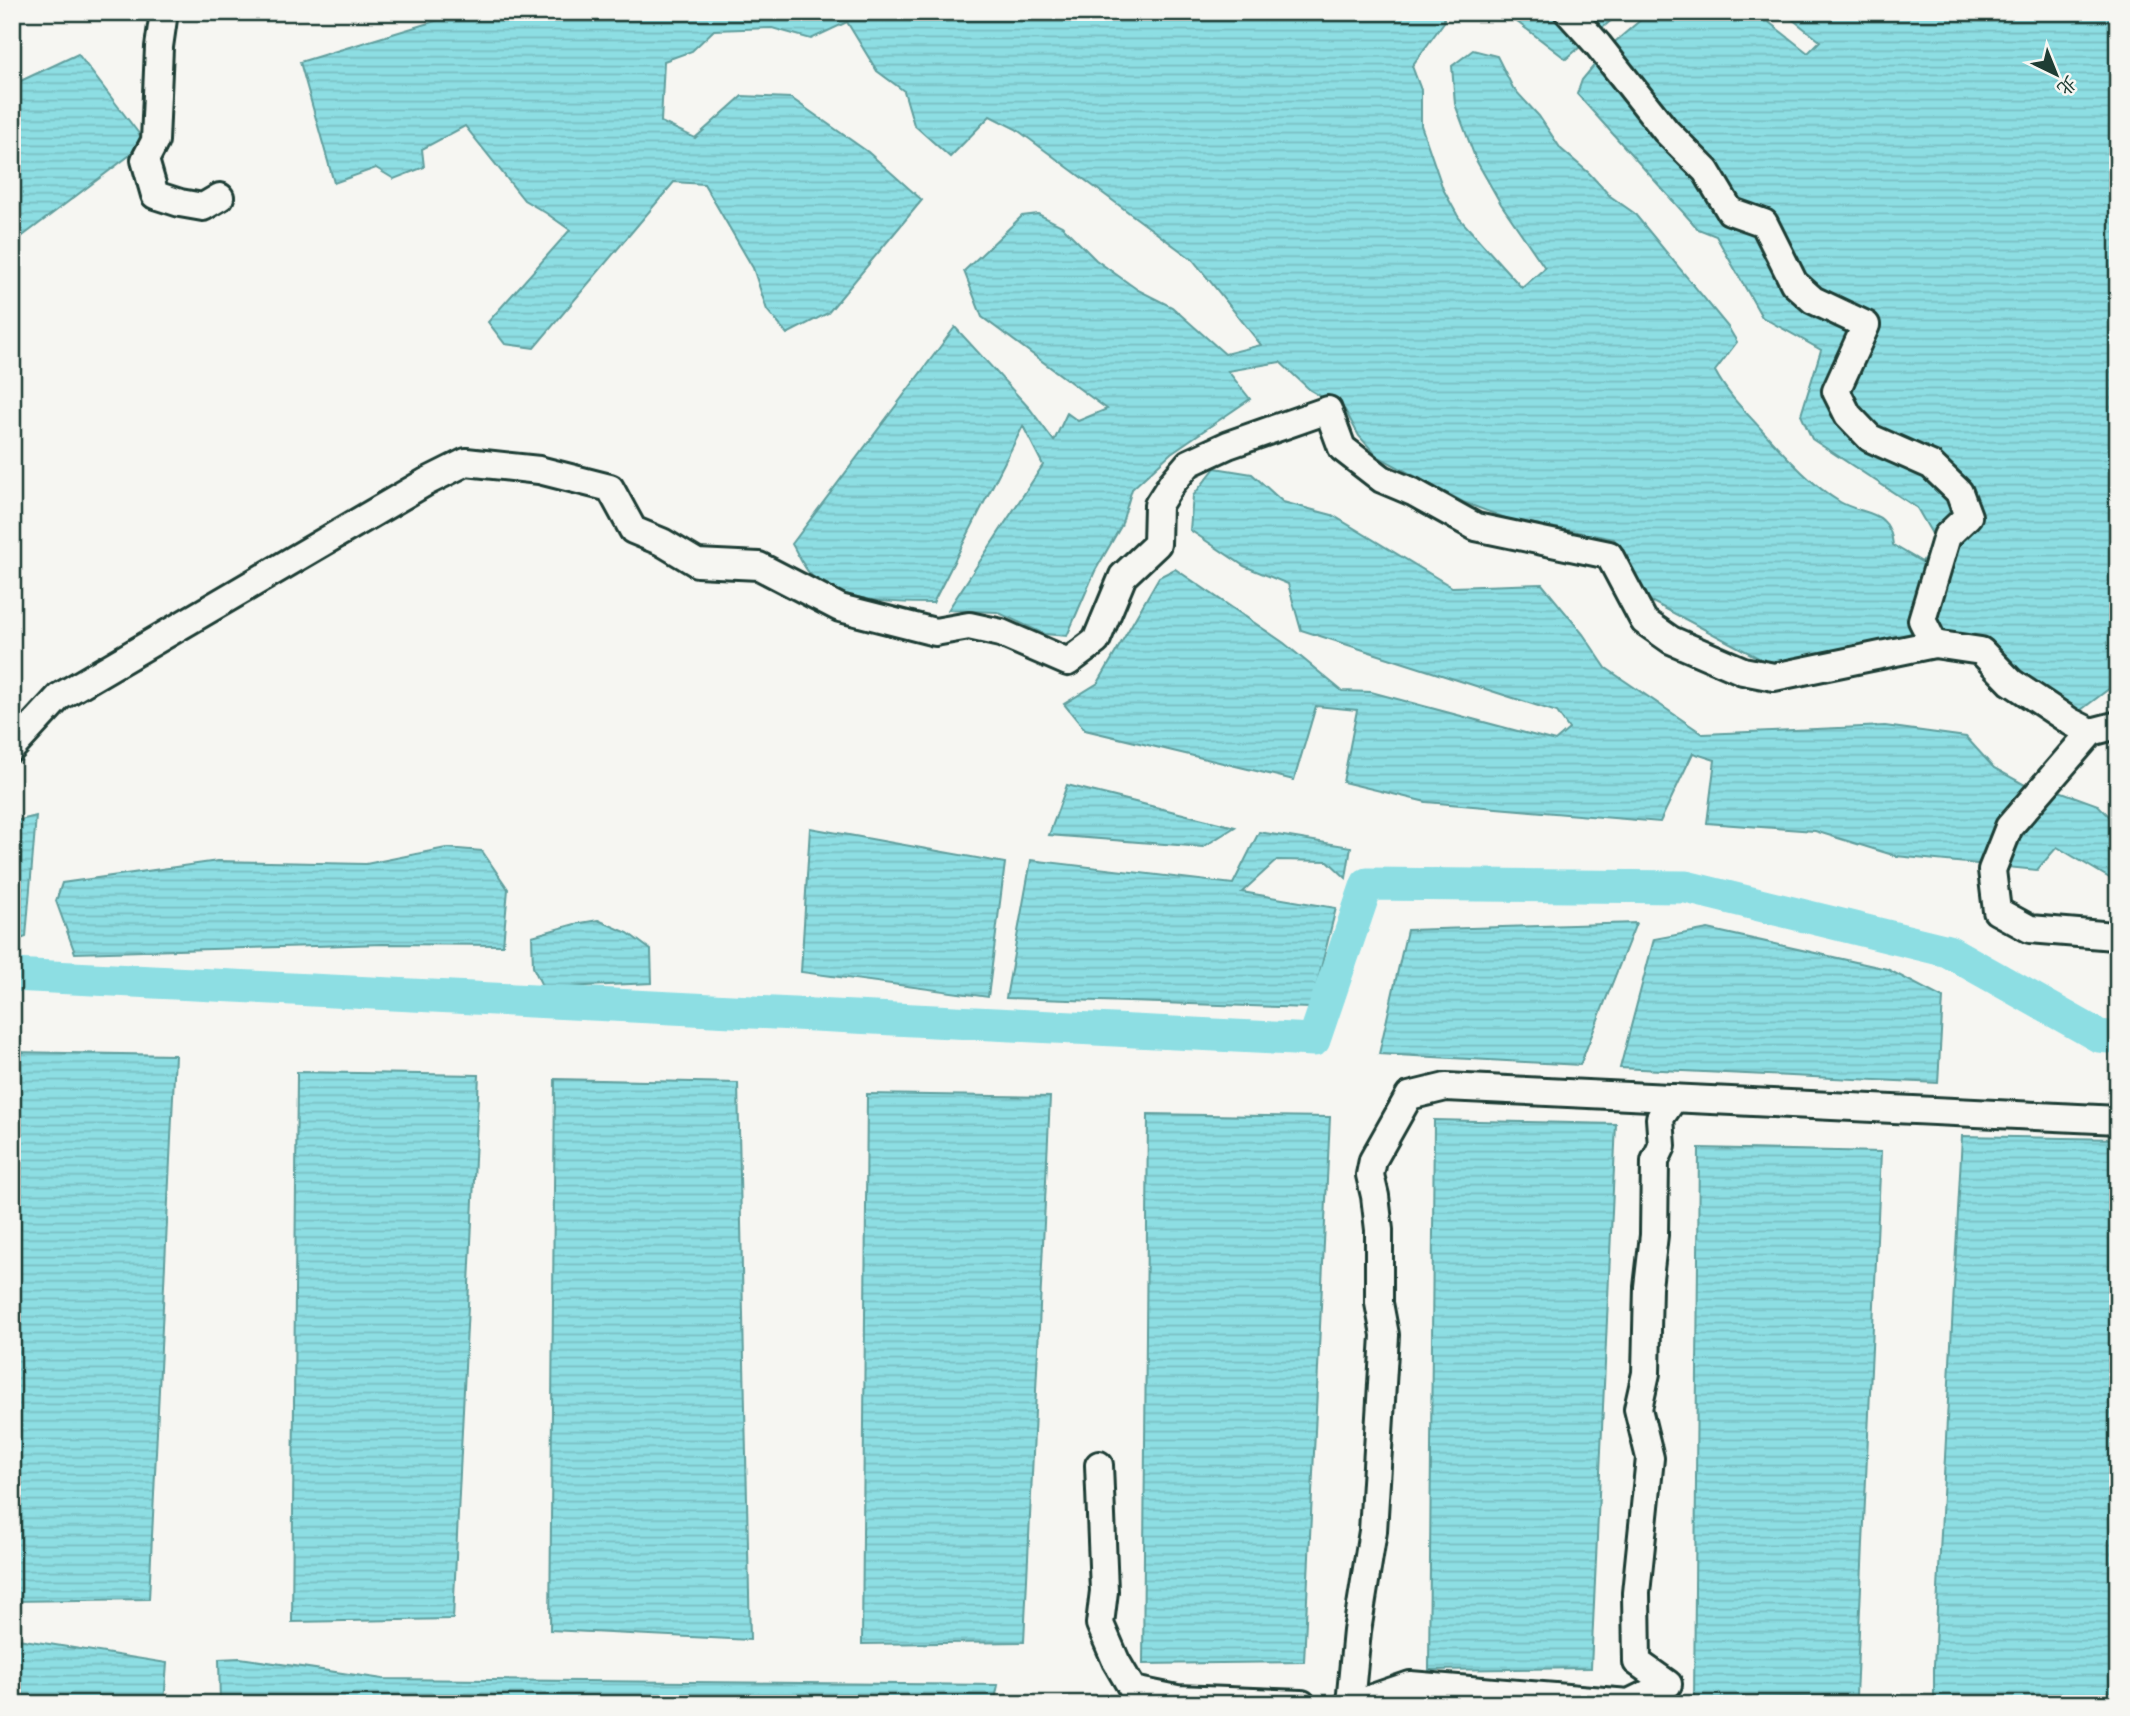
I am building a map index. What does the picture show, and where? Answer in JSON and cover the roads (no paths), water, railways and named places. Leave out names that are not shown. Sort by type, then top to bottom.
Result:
[{"type":"street","points":[[164,12],[159,47],[155,141],[145,160],[155,195],[203,207],[220,197]]},
{"type":"street","points":[[1568,12],[1598,45],[1666,131],[1706,171],[1730,211],[1764,223],[1794,283],[1813,300],[1866,326],[1836,391],[1848,415],[1870,438],[1931,465],[1959,492],[1968,516],[1947,536],[1923,620],[1934,644]]},
{"type":"street","points":[[12,748],[59,697],[414,489],[466,462],[539,470],[610,488],[632,530],[662,542],[697,563],[759,566],[840,608],[935,632],[969,626],[1001,633],[1068,662],[1096,641],[1123,576],[1157,544],[1158,505],[1189,463],[1228,444],[1328,410],[1342,448],[1382,479],[1413,492],[1476,527],[1609,555],[1644,621],[1671,640],[1743,671],[1774,677],[1934,644],[1981,651],[2011,682],[2071,722],[2091,732]]},
{"type":"street","points":[[2118,726],[2091,732],[2009,827],[1992,870],[1997,911],[2030,929],[2114,936],[2118,940]]},
{"type":"street","points":[[1350,1704],[1357,1630],[1373,1531],[1385,1335],[1379,1303],[1380,1230],[1370,1175],[1373,1160],[1409,1096],[1446,1087],[2118,1120]]},
{"type":"street","points":[[1355,1704],[1410,1685],[1629,1703],[1668,1684],[1637,1662],[1636,1593],[1650,1458],[1638,1409],[1646,1373],[1648,1287],[1654,1235],[1655,1161],[1662,1146],[1660,1118],[1674,1098]]},
{"type":"street","points":[[1099,1465],[1104,1591],[1100,1624],[1116,1661],[1133,1690],[1177,1699],[1302,1704]]},
{"type":"water","points":[[465,12],[1444,12],[1444,22],[1412,66],[1421,90],[1421,125],[1443,189],[1459,218],[1522,288],[1545,268],[1501,204],[1476,160],[1455,104],[1452,66],[1473,50],[1497,56],[1513,88],[1539,116],[1561,149],[1610,196],[1634,213],[1728,327],[1737,342],[1715,371],[1742,408],[1788,459],[1818,486],[1840,502],[1881,519],[1891,533],[1893,545],[1922,562],[1935,539],[1917,508],[1812,439],[1801,415],[1821,350],[1762,317],[1716,236],[1698,229],[1577,94],[1582,80],[1610,46],[1650,12],[1756,12],[1808,53],[1820,41],[1783,12],[2118,12],[2118,682],[2065,722],[1961,641],[1895,636],[1820,660],[1768,663],[1643,597],[1614,539],[1508,519],[1463,502],[1377,456],[1359,436],[1345,410],[1310,390],[1280,362],[1228,371],[1250,399],[1171,453],[1132,489],[1121,526],[1095,571],[1067,636],[1044,634],[997,612],[948,610],[1043,465],[1023,426],[933,603],[886,602],[839,592],[812,576],[792,544],[955,327],[1030,409],[1054,441],[1067,413],[1078,421],[1107,409],[982,317],[964,271],[1022,216],[1038,214],[1062,226],[1096,260],[1138,290],[1172,307],[1225,354],[1261,345],[1193,260],[1016,129],[990,116],[950,157],[914,125],[904,91],[877,71],[847,22],[811,39],[772,28],[714,30],[692,51],[664,61],[661,122],[695,138],[742,96],[791,98],[868,152],[922,200],[828,313],[787,334],[767,310],[753,268],[704,184],[674,182],[534,348],[505,344],[488,322],[570,230],[524,200],[465,126],[422,149],[424,167],[394,179],[376,168],[334,183],[300,62]]},
{"type":"water","points":[[1504,12],[1621,12],[1566,59]]},
{"type":"water","points":[[78,54],[146,143],[12,244],[12,85]]},
{"type":"water","points":[[1215,468],[1252,474],[1283,502],[1332,515],[1452,587],[1542,584],[1583,634],[1606,668],[1703,734],[1885,726],[1966,737],[1994,768],[2034,790],[2062,792],[2098,805],[2118,825],[2118,883],[2057,847],[2037,870],[1896,856],[1815,831],[1707,823],[1715,760],[1693,753],[1660,822],[1426,802],[1343,782],[1357,710],[1316,706],[1294,780],[1085,730],[1064,704],[1098,683],[1159,577],[1175,569],[1284,643],[1342,691],[1371,692],[1555,741],[1569,729],[1557,712],[1301,630],[1288,584],[1244,566],[1190,530],[1193,496]]},
{"type":"water","points":[[1067,785],[1235,827],[1203,847],[1049,835]]},
{"type":"water","points":[[36,816],[26,937],[12,942],[12,822]]},
{"type":"water","points":[[810,828],[1005,863],[988,997],[801,972]]},
{"type":"water","points":[[1259,832],[1351,847],[1346,878],[1328,861],[1277,860],[1242,892],[1336,908],[1311,1008],[1006,998],[1031,860],[1233,884]]},
{"type":"water","points":[[446,848],[482,851],[508,889],[503,945],[383,944],[75,953],[56,901],[62,883],[218,861],[366,864]]},
{"type":"water","points":[[598,920],[628,933],[651,950],[652,983],[543,988],[533,967],[532,936]]},
{"type":"water","points":[[1636,923],[1580,1065],[1379,1054],[1407,930]]},
{"type":"water","points":[[1708,929],[1887,969],[1943,998],[1938,1083],[1620,1068],[1654,939]]},
{"type":"water","points":[[12,1052],[175,1055],[149,1599],[12,1601]]},
{"type":"water","points":[[297,1072],[479,1075],[453,1619],[292,1622]]},
{"type":"water","points":[[555,1079],[738,1083],[750,1640],[550,1630]]},
{"type":"water","points":[[867,1094],[1050,1097],[1024,1642],[862,1644]]},
{"type":"water","points":[[1148,1114],[1330,1117],[1304,1662],[1143,1664]]},
{"type":"water","points":[[1434,1120],[1616,1124],[1591,1668],[1429,1670]]},
{"type":"water","points":[[1962,1136],[2118,1139],[2118,1704],[1934,1704]]},
{"type":"water","points":[[1699,1148],[1881,1152],[1856,1696],[1694,1699]]},
{"type":"water","points":[[12,1638],[167,1663],[164,1704],[12,1704]]},
{"type":"water","points":[[240,1658],[383,1679],[998,1685],[994,1704],[220,1704],[219,1659]]},
{"type":"waterway","points":[[12,975],[1314,1040],[1367,884],[1686,887],[1948,951],[2099,1036],[2118,1038]]}]
